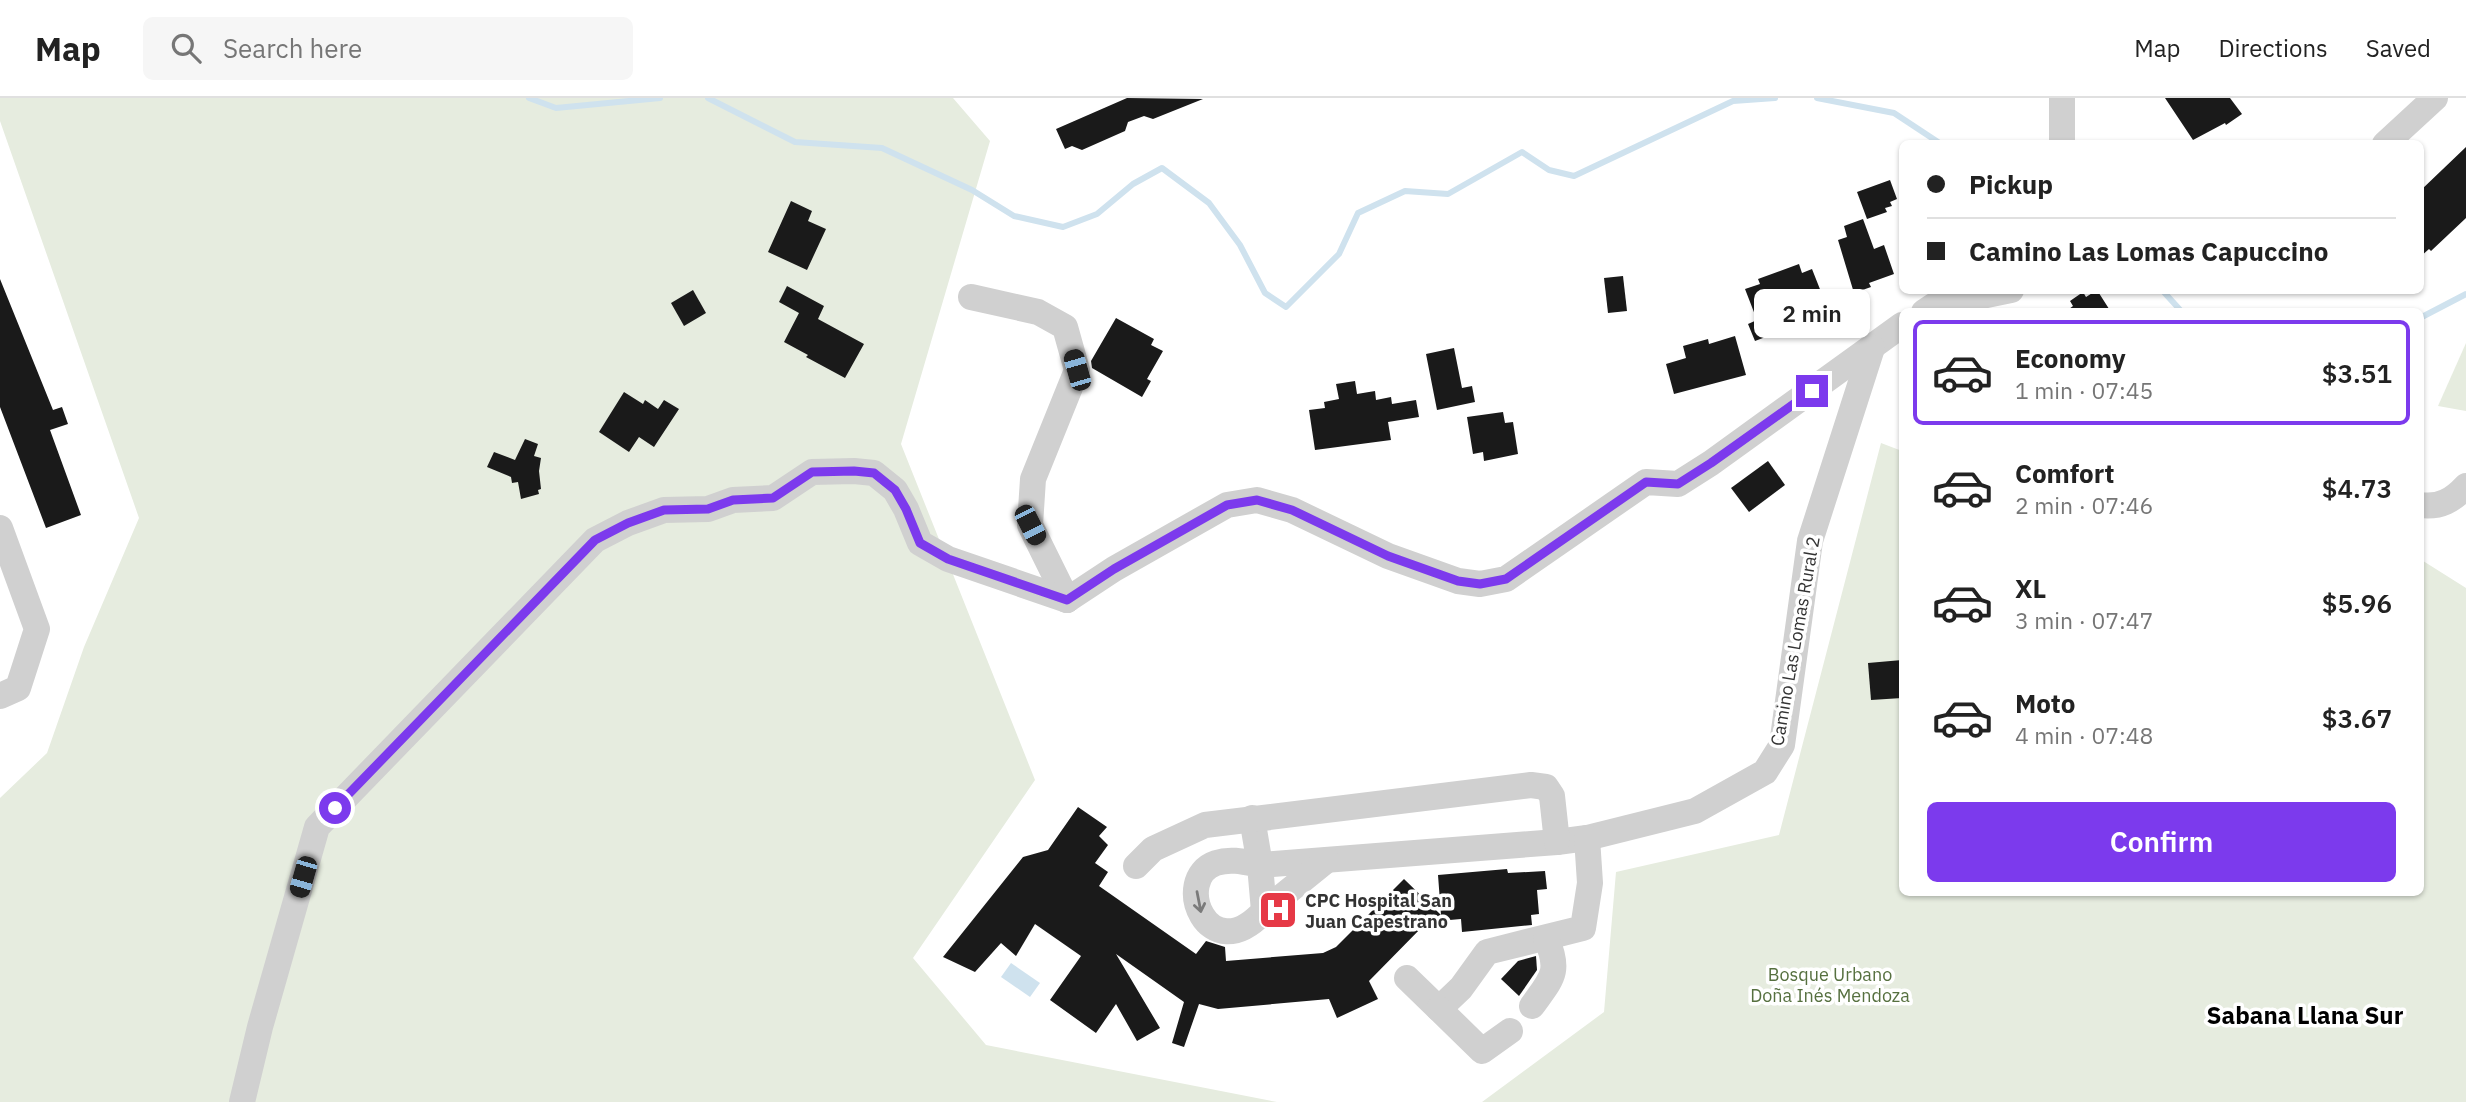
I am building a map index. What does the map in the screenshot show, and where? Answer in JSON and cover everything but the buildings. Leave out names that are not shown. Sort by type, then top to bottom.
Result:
[{"type":"street","points":[[2062,98],[2063,140]]},
{"type":"street","points":[[2389,140],[2435,98]]},
{"type":"street","points":[[1930,308],[1992,294]]},
{"type":"street","points":[[971,297],[1038,313],[1065,327],[1077,370],[1033,479],[1030,525],[1067,600]]},
{"type":"street","points":[[1067,600],[1114,569],[1227,505],[1257,500],[1292,510],[1388,556],[1458,581],[1480,584],[1506,579],[1646,482],[1678,484],[1872,348],[1899,332]]},
{"type":"street","name":"Camino Las Lomas Rural 2","points":[[1587,838],[1695,811],[1765,772],[1782,745],[1810,541],[1872,348]]},
{"type":"street","points":[[242,1102],[260,1027],[317,827],[595,540],[628,523],[664,510],[708,509],[733,500],[773,498],[812,472],[874,473],[895,490],[920,543],[948,559],[1067,600]]},
{"type":"street","points":[[2424,506],[2432,507],[2455,498],[2466,486]]},
{"type":"street","points":[[0,528],[37,629],[18,688],[0,696]]},
{"type":"street","points":[[1136,866],[1153,849],[1206,825],[1531,785],[1546,787],[1552,796],[1557,842]]},
{"type":"street","points":[[1252,818],[1264,911]]},
{"type":"street","points":[[1327,860],[1252,923],[1235,933],[1215,929],[1203,918],[1196,901],[1197,880],[1214,864],[1237,860],[1260,865],[1587,838],[1590,883],[1583,928],[1550,947],[1487,952],[1461,988],[1439,1009]]},
{"type":"street","points":[[1532,1006],[1555,975],[1550,947]]},
{"type":"street","points":[[1407,978],[1482,1051],[1510,1031]]},
{"type":"green space","points":[[0,98],[953,98],[990,141],[901,444],[1035,780],[913,958],[986,1045],[1277,1102],[0,1102],[0,798],[47,753],[84,647],[139,518],[0,121]]},
{"type":"green space","points":[[2466,343],[2466,411],[2438,406]]},
{"type":"green space","name":"Bosque Urbano Doña Inés Mendoza","points":[[1881,443],[1899,450],[1899,896],[2424,896],[2424,562],[2466,588],[2466,1102],[1482,1102],[1604,1012],[1616,872],[1779,835]]},
{"type":"water","points":[[1011,963],[1040,983],[1030,997],[1001,977]]},
{"type":"waterway","points":[[529,98],[556,108],[660,98]]},
{"type":"waterway","points":[[708,98],[795,142],[882,148],[972,190],[1014,216],[1063,227],[1097,214],[1133,184],[1162,168],[1209,203],[1240,245],[1265,293],[1286,307],[1339,254],[1358,213],[1405,191],[1448,194],[1522,152],[1549,170],[1574,176],[1733,101],[1775,98]]},
{"type":"waterway","points":[[1817,98],[1894,113],[1935,140]]},
{"type":"waterway","points":[[2166,294],[2178,308]]},
{"type":"waterway","points":[[2424,316],[2466,294]]},
{"type":"place","name":"CPC Hospital San Juan Capestrano","points":[[1278,910]]},
{"type":"district","name":"Sabana Llana Sur","points":[[2305,1015]]},
{"type":"route","points":[[335,808],[595,540],[628,523],[664,510],[708,509],[733,500],[773,498],[812,472],[874,473],[895,490],[920,543],[948,559],[1067,600],[1114,569],[1227,505],[1257,500],[1292,510],[1388,556],[1458,581],[1480,584],[1506,579],[1646,482],[1678,484],[1812,391]]}]
